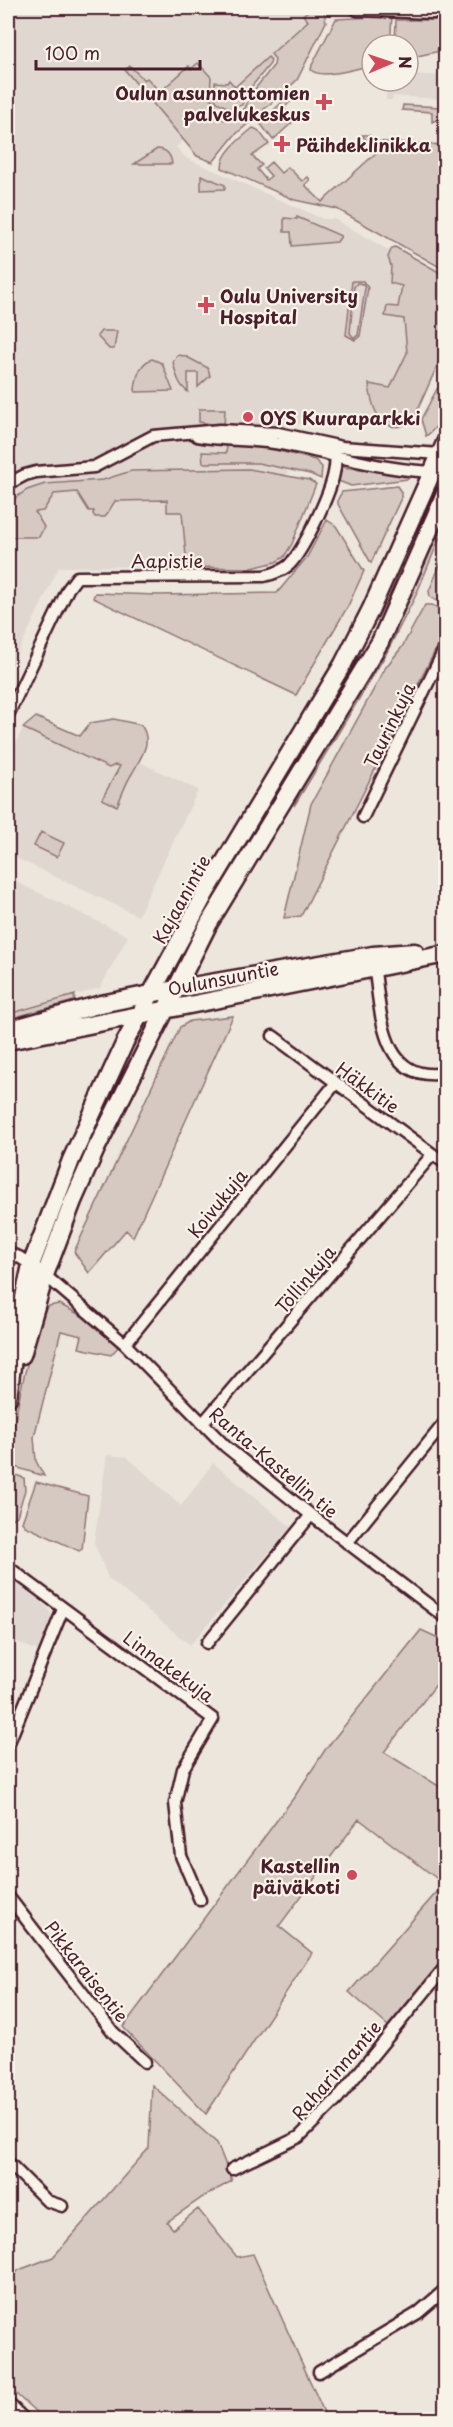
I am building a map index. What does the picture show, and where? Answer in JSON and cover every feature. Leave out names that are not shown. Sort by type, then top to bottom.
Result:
[{"type":"main road","name":"Kajaanintie","points":[[8,1398],[38,1270],[71,1160],[139,1015],[205,894],[343,664],[439,472],[444,451]]},
{"type":"main road","name":"Kajaanintie","points":[[38,1270],[209,923],[380,642],[446,492]]},
{"type":"main road","name":"Oulunsuuntie","points":[[8,1030],[101,1004],[175,989],[446,952]]},
{"type":"main road","name":"Oulunsuuntie","points":[[8,1041],[139,1015],[374,962]]},
{"type":"street","points":[[357,9],[433,13],[445,8]]},
{"type":"street","points":[[8,484],[36,472],[94,467],[104,464],[153,436],[220,430],[278,433],[338,450],[382,466],[439,472]]},
{"type":"street","points":[[338,450],[444,451]]},
{"type":"street","name":"Aapistie","points":[[8,715],[68,588],[77,578],[264,576],[282,570],[302,548],[331,484],[338,450]]},
{"type":"street","name":"Taurinkuja","points":[[363,817],[446,646]]},
{"type":"street","points":[[374,962],[384,1034],[393,1053],[409,1070],[431,1076],[446,1073]]},
{"type":"street","name":"Häkkitie","points":[[273,1036],[446,1164]]},
{"type":"street","name":"Koivukuja","points":[[124,1344],[335,1084]]},
{"type":"street","name":"Töllinkuja","points":[[202,1424],[432,1155]]},
{"type":"street","name":"Ranta-Kastellin tie","points":[[8,1253],[19,1257],[38,1270],[124,1344],[225,1446],[346,1543],[446,1618]]},
{"type":"street","points":[[346,1543],[446,1421]]},
{"type":"street","points":[[207,1643],[311,1515]]},
{"type":"street","name":"Linnakekuja","points":[[8,1567],[213,1719],[183,1769],[176,1803],[181,1856],[200,1900]]},
{"type":"street","points":[[8,1745],[63,1609]]},
{"type":"street","name":"Pikkaraisentie","points":[[8,1896],[113,2032],[146,2062]]},
{"type":"street","name":"Raharinnantie","points":[[232,2169],[299,2137],[337,2098],[446,1966]]},
{"type":"street","points":[[8,2162],[47,2201],[63,2206]]},
{"type":"street","points":[[319,2372],[418,2313],[446,2289]]},
{"type":"street","points":[[8,2403],[25,2420]]},
{"type":"shaded area","name":"Oulu University Hospital","points":[[8,8],[327,8],[176,147],[186,158],[323,219],[334,219],[400,257],[407,353],[378,414],[335,423],[287,424],[288,541],[264,565],[59,567],[8,673]]},
{"type":"shaded area","points":[[311,8],[320,8],[324,12],[326,22],[297,80],[234,136],[213,162],[197,156],[125,70],[130,66],[144,80],[147,78],[160,92],[189,66],[191,69],[198,63],[211,77],[210,97],[217,107],[215,117],[225,120],[231,112],[242,111],[245,108],[251,94],[274,65],[275,59],[271,54],[308,21],[303,15]]},
{"type":"shaded area","points":[[392,16],[391,33],[360,33],[360,68],[331,74],[316,73],[311,70],[312,65],[336,19]]},
{"type":"shaded area","points":[[396,20],[445,20],[445,50],[420,55],[420,33],[395,33]]},
{"type":"shaded area","points":[[268,57],[271,60],[270,64],[248,91],[242,105],[230,109],[217,102],[214,97],[215,82],[227,83],[229,80],[235,87]]},
{"type":"shaded area","points":[[445,72],[445,89],[442,89],[441,99],[393,96],[392,100],[386,100],[386,93],[420,93],[420,75],[444,76]]},
{"type":"shaded area","points":[[296,89],[298,91],[288,99],[290,102],[284,108],[295,120],[273,140],[260,123]]},
{"type":"shaded area","points":[[403,105],[441,107],[442,117],[432,122],[432,112],[402,110]]},
{"type":"shaded area","points":[[253,128],[258,130],[269,144],[252,156],[262,165],[257,169],[266,180],[271,176],[264,168],[271,162],[281,173],[288,167],[302,181],[308,177],[310,180],[305,185],[322,202],[376,153],[362,135],[369,135],[369,141],[445,145],[445,270],[337,209],[295,200],[222,168],[228,151]]},
{"type":"shaded area","points":[[157,149],[168,153],[172,164],[134,164]]},
{"type":"shaded area","points":[[201,175],[225,185],[225,189],[201,190]]},
{"type":"shaded area","points":[[297,217],[341,236],[337,242],[292,246],[291,232],[284,232],[284,218],[297,219]]},
{"type":"shaded area","points":[[395,247],[446,276],[445,348],[414,418],[401,426],[386,424],[381,420],[371,399],[369,384],[390,388],[407,353],[404,319],[385,316],[387,306],[398,307],[402,286],[390,283],[391,266],[388,257],[392,248]]},
{"type":"shaded area","points":[[352,281],[363,281],[368,288],[360,336],[355,340],[346,335]],"holes":[[[357,283],[363,284],[365,288],[358,335],[354,338],[350,333],[354,287]]]},
{"type":"shaded area","points":[[101,331],[117,331],[114,349],[109,349],[97,336]]},
{"type":"shaded area","points":[[177,355],[185,356],[208,368],[210,376],[198,387],[198,373],[188,373],[188,392],[176,375],[173,362]]},
{"type":"shaded area","points":[[152,359],[162,363],[173,391],[136,392],[135,386],[139,372],[144,364]]},
{"type":"shaded area","points":[[443,384],[445,398],[440,420],[432,432],[426,436],[421,419],[437,389]]},
{"type":"shaded area","points":[[199,409],[225,409],[224,426],[199,422]]},
{"type":"shaded area","points":[[251,444],[315,460],[322,467],[321,479],[310,474],[258,463],[203,463],[202,452],[226,453],[227,446]]},
{"type":"shaded area","points":[[342,467],[409,475],[410,477],[351,486],[336,480]]},
{"type":"shaded area","points":[[249,469],[309,480],[316,484],[292,544],[284,557],[276,562],[252,568],[187,567],[182,512],[167,512],[167,500],[115,501],[105,517],[95,517],[94,511],[89,511],[77,492],[54,494],[43,511],[35,512],[44,527],[39,537],[8,537],[8,503],[27,490],[45,484],[103,480],[131,471]]},
{"type":"shaded area","points":[[397,486],[401,492],[401,498],[371,563],[338,504],[338,499],[342,492]]},
{"type":"shaded area","points":[[445,514],[445,525],[416,595],[385,656],[294,806],[305,780],[410,592]]},
{"type":"shaded area","points":[[327,520],[336,526],[364,571],[348,606],[296,695],[93,598],[95,593],[158,595],[277,593],[307,557]]},
{"type":"shaded area","points":[[445,553],[445,606],[430,597],[429,591]]},
{"type":"shaded area","points":[[425,605],[432,605],[445,611],[445,631],[301,916],[284,918],[311,804],[386,667],[402,647]]},
{"type":"shaded area","points":[[36,717],[80,736],[90,723],[114,719],[141,725],[146,737],[145,748],[117,806],[102,799],[120,766],[115,765],[109,768],[23,728]]},
{"type":"shaded area","points":[[23,728],[108,768],[117,751],[198,790],[138,916],[8,854],[8,761]]},
{"type":"shaded area","points":[[41,832],[64,843],[57,857],[34,846]]},
{"type":"shaded area","points":[[8,878],[128,936],[100,988],[8,1014]]},
{"type":"shaded area","points":[[75,995],[74,1001],[8,1019],[8,1014]]},
{"type":"shaded area","points":[[233,1016],[133,1237],[126,1230],[89,1273],[74,1252],[180,1027],[190,1021]]},
{"type":"shaded area","points":[[59,1304],[86,1318],[119,1346],[111,1355],[79,1348],[82,1336],[61,1331],[34,1437],[36,1461],[44,1476],[15,1467],[15,1457],[11,1454],[19,1401],[40,1316],[49,1306]]},
{"type":"shaded area","points":[[107,1455],[127,1457],[181,1506],[213,1463],[291,1527],[190,1645],[108,1578],[94,1542]]},
{"type":"shaded area","points":[[13,1474],[24,1478],[25,1490],[17,1516],[9,1521],[8,1486],[11,1486]]},
{"type":"shaded area","points":[[36,1482],[88,1496],[82,1549],[79,1551],[25,1526],[22,1522]]},
{"type":"shaded area","points":[[8,1576],[48,1608],[52,1616],[38,1651],[8,1638]]},
{"type":"shaded area","points":[[421,1630],[445,1641],[445,1673],[384,1752],[445,1790],[445,1957],[388,2026],[349,1992],[444,1884],[359,1819],[279,1926],[312,1953],[206,2114],[123,2027],[295,1796],[325,1750]]},
{"type":"shaded area","points":[[152,2085],[217,2143],[232,2181],[203,2197],[167,2222],[173,2229],[198,2209],[237,2257],[253,2254],[327,2419],[44,2419],[8,2387],[8,2281],[19,2270],[53,2257],[149,2148]]},
{"type":"place","name":"Oulun asunnottomien palvelukeskus","points":[[324,102]]},
{"type":"place","name":"Päihdeklinikka","points":[[282,144]]},
{"type":"place","name":"Oulu University Hospital","points":[[206,305]]},
{"type":"place","name":"OYS Kuuraparkki","points":[[248,417]]},
{"type":"place","name":"Kastellin päiväkoti","points":[[352,1875]]}]
